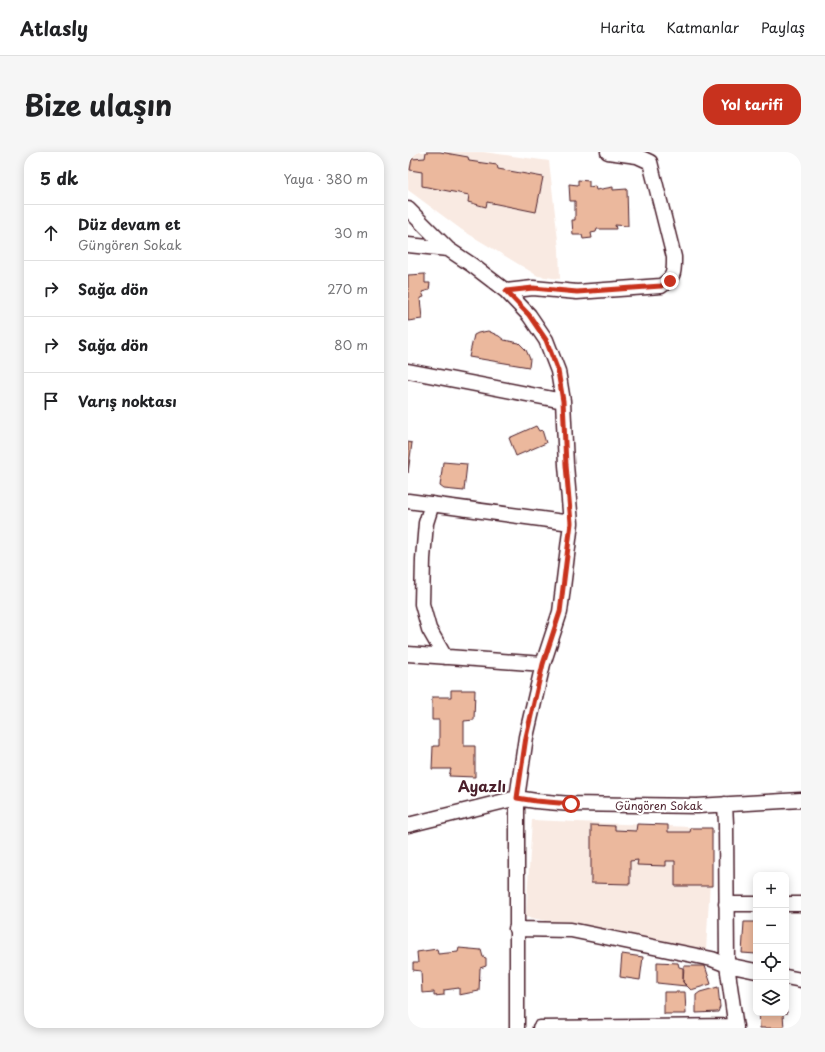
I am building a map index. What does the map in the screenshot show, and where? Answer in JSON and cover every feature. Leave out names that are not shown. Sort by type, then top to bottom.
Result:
[{"type":"street","points":[[506,291],[533,288],[577,292],[661,286],[670,281],[674,272],[674,257],[650,162],[637,156],[608,152]]},
{"type":"street","points":[[408,209],[448,249],[506,291],[529,315],[546,340],[558,371],[563,401],[571,523],[560,612],[543,664],[526,737],[517,798],[517,1028]]},
{"type":"street","points":[[408,244],[448,249]]},
{"type":"street","points":[[408,371],[563,401]]},
{"type":"street","points":[[408,501],[571,523]]},
{"type":"street","points":[[432,504],[426,530],[423,559],[422,604],[429,629],[444,657]]},
{"type":"street","points":[[408,654],[543,664]]},
{"type":"street","points":[[408,824],[517,798]]},
{"type":"street","name":"Güngören Sokak","points":[[517,798],[571,804],[697,806],[801,800]]},
{"type":"street","points":[[540,1028],[736,1027],[727,965],[725,804]]},
{"type":"street","points":[[726,904],[753,904]]},
{"type":"street","points":[[789,904],[801,904]]},
{"type":"street","points":[[516,929],[571,930],[712,959],[727,965],[753,970]]},
{"type":"street","points":[[789,978],[801,980]]},
{"type":"shaded area","points":[[408,152],[483,152],[549,161],[559,249],[560,279],[538,276],[462,230],[408,190]]},
{"type":"shaded area","points":[[532,820],[713,828],[706,951],[526,917]]},
{"type":"building","points":[[426,152],[440,152],[468,157],[469,161],[497,165],[498,169],[543,177],[536,212],[487,202],[486,207],[468,202],[469,195],[422,186],[422,172],[410,170],[412,159],[425,158]]},
{"type":"building","points":[[578,180],[589,181],[589,187],[595,186],[596,190],[613,187],[613,190],[627,189],[628,226],[615,225],[616,229],[597,229],[596,232],[591,233],[592,238],[583,239],[582,235],[573,235],[572,220],[575,220],[575,201],[570,201],[569,184],[578,185]]},
{"type":"building","points":[[425,274],[425,283],[430,283],[429,290],[422,292],[424,297],[420,298],[422,319],[408,321],[408,275]]},
{"type":"building","points":[[488,331],[504,340],[519,343],[526,350],[530,359],[529,367],[469,357],[474,335]]},
{"type":"building","points":[[536,426],[539,431],[542,430],[546,443],[516,456],[509,438]]},
{"type":"building","points":[[408,442],[412,443],[408,473]]},
{"type":"building","points":[[443,462],[467,464],[464,491],[444,489],[440,486]]},
{"type":"building","points":[[451,690],[475,690],[474,720],[464,721],[464,746],[475,746],[475,777],[449,776],[451,769],[432,769],[433,746],[439,746],[439,720],[432,720],[432,697],[451,697]]},
{"type":"building","points":[[637,824],[668,825],[668,832],[690,832],[691,828],[712,828],[712,886],[675,886],[675,861],[666,861],[666,866],[637,865],[638,860],[630,861],[630,884],[591,883],[591,825],[615,826],[615,830],[636,831]]},
{"type":"building","points":[[744,922],[753,922],[753,954],[742,953]]},
{"type":"building","points":[[459,948],[481,950],[483,957],[486,958],[486,966],[480,968],[479,991],[459,995],[459,988],[444,990],[444,995],[434,996],[434,992],[422,993],[421,971],[413,970],[413,963],[418,963],[417,952],[437,949],[438,954],[458,952]]},
{"type":"building","points":[[622,954],[643,957],[640,980],[620,977]]},
{"type":"building","points":[[657,962],[678,963],[679,967],[683,968],[683,982],[686,986],[657,983]]},
{"type":"building","points":[[684,966],[705,966],[711,984],[691,990],[683,982]]},
{"type":"building","points":[[718,987],[720,1007],[718,1012],[696,1013],[696,995],[700,992]]},
{"type":"building","points":[[664,992],[685,992],[686,1014],[664,1014]]},
{"type":"building","points":[[759,1016],[783,1016],[784,1028],[760,1028]]},
{"type":"district","name":"Ayazlı","points":[[482,785]]},
{"type":"route","points":[[571,804],[517,798],[526,737],[543,664],[560,612],[571,523],[563,401],[558,371],[546,340],[529,315],[506,291],[533,288],[577,292],[661,286],[670,281]]}]
